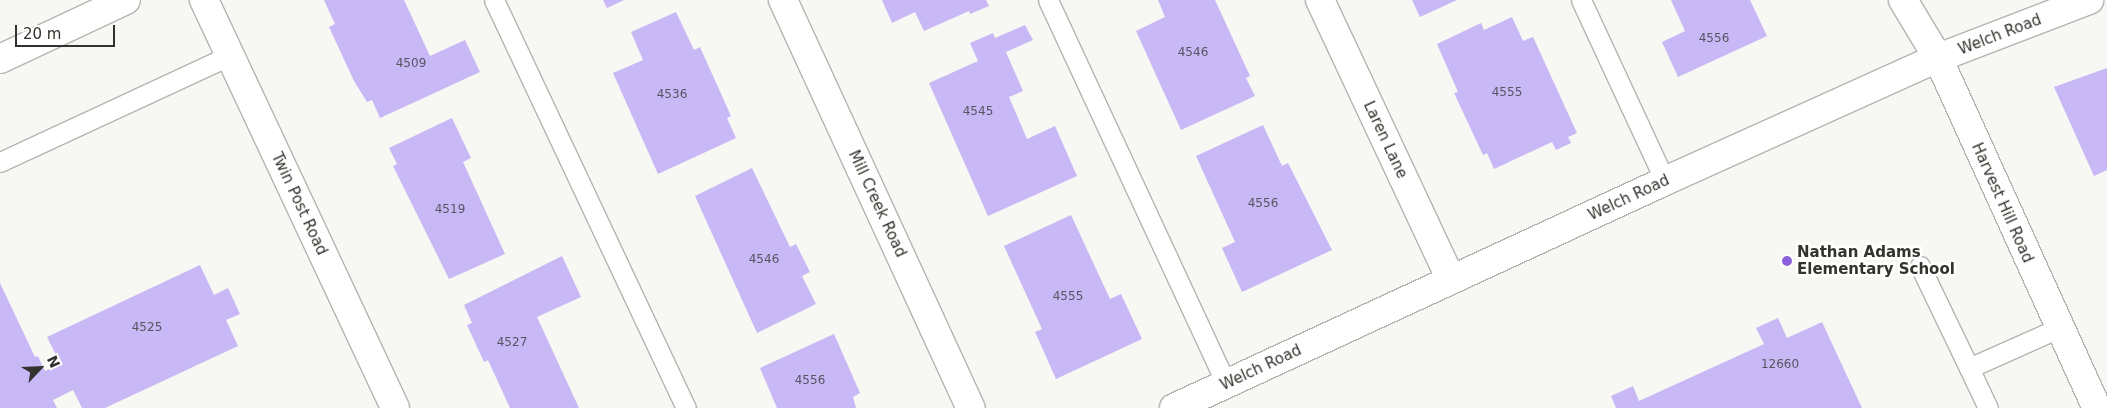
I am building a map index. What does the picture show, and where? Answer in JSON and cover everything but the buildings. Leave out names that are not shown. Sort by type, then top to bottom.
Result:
[{"type":"street","points":[[0,59],[126,0]]},
{"type":"street","name":"Twin Post Road","points":[[204,0],[395,408]]},
{"type":"street","name":"Mill Creek Road","points":[[783,0],[971,408]]},
{"type":"street","name":"Laren Lane","points":[[1320,0],[1451,280]]},
{"type":"street","name":"Harvest Hill Road","points":[[1903,0],[1938,58],[2058,328],[2097,408]]},
{"type":"street","name":"Welch Road","points":[[1174,408],[1665,181],[1938,58],[2089,0]]},
{"type":"lane","points":[[494,0],[686,408]]},
{"type":"lane","points":[[1048,0],[1226,384]]},
{"type":"lane","points":[[1581,0],[1665,181]]},
{"type":"lane","points":[[0,162],[230,55]]},
{"type":"lane","points":[[1920,266],[1988,408]]},
{"type":"lane","points":[[1969,368],[2058,328]]},
{"type":"place","name":"Nathan Adams Elementary School","points":[[1787,261]]}]
